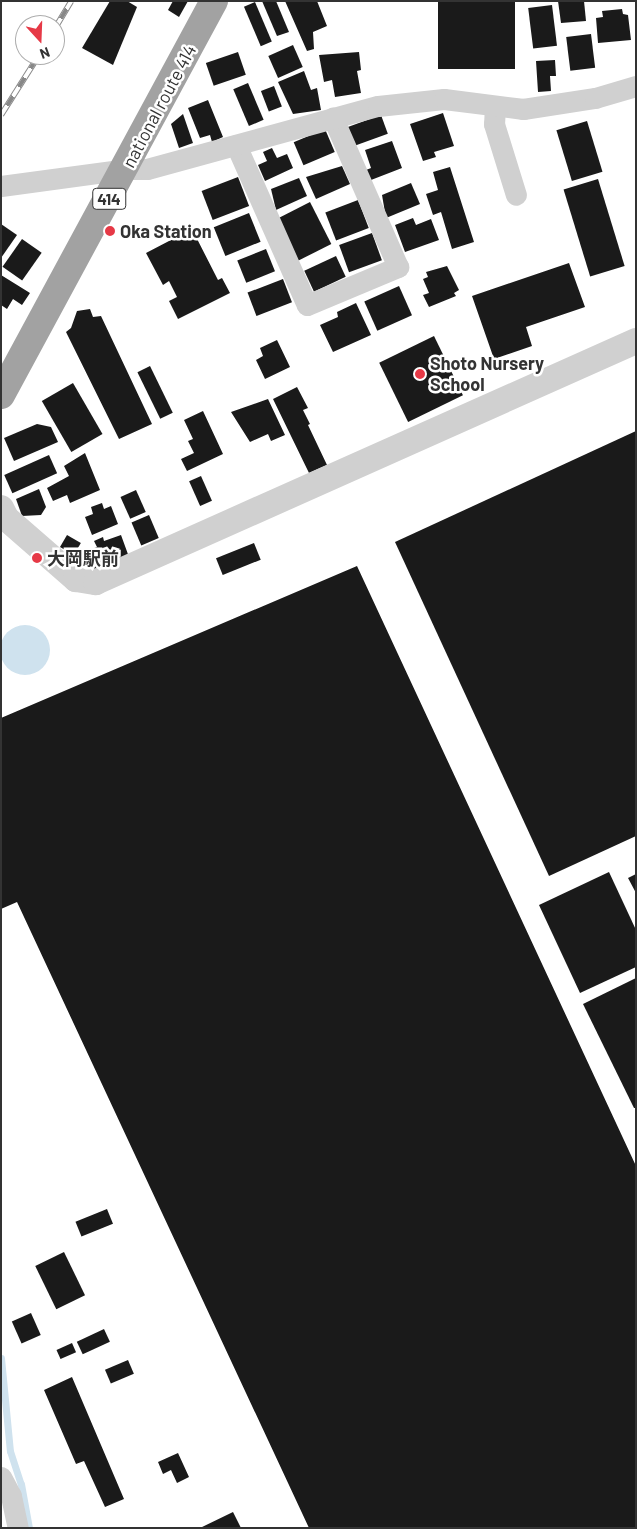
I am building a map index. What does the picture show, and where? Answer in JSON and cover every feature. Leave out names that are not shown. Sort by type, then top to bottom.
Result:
[{"type":"highway","name":"national route 414","points":[[1,395],[126,169],[214,1]]},
{"type":"street","points":[[1,186],[126,169],[148,169],[378,106],[444,99],[523,109],[595,98],[636,86]]},
{"type":"street","points":[[495,106],[494,124],[516,194]]},
{"type":"street","points":[[236,145],[307,305],[398,267],[333,118]]},
{"type":"street","points":[[1,508],[6,518],[76,579],[96,582],[636,341]]},
{"type":"street","points":[[1,1477],[11,1496],[18,1528]]},
{"type":"water","points":[[20,625],[30,625],[43,632],[50,645],[50,655],[43,668],[30,675],[20,675],[11,671],[4,664],[0,655],[0,645],[4,636],[11,629]]},
{"type":"building","points":[[110,1],[127,1],[137,7],[113,65],[82,48]]},
{"type":"building","points":[[173,1],[188,1],[179,17],[168,10]]},
{"type":"building","points":[[262,1],[276,1],[289,32],[277,36]]},
{"type":"building","points":[[285,1],[317,1],[327,26],[313,32],[314,49],[307,51]]},
{"type":"building","points":[[438,1],[515,1],[515,69],[438,69]]},
{"type":"building","points":[[558,1],[584,1],[586,21],[561,23]]},
{"type":"building","points":[[255,2],[272,42],[261,46],[244,7]]},
{"type":"building","points":[[552,5],[557,46],[533,49],[528,8]]},
{"type":"building","points":[[622,9],[623,14],[628,15],[631,40],[598,43],[596,18],[603,17],[602,11]]},
{"type":"building","points":[[591,34],[595,68],[570,71],[566,37]]},
{"type":"building","points":[[293,45],[303,67],[278,78],[268,56]]},
{"type":"building","points":[[238,52],[246,75],[214,86],[206,63]]},
{"type":"building","points":[[359,52],[361,70],[357,71],[361,93],[335,97],[332,80],[324,82],[319,55]]},
{"type":"building","points":[[555,60],[556,76],[550,76],[551,91],[538,92],[536,61]]},
{"type":"building","points":[[304,71],[311,90],[317,88],[321,110],[293,114],[278,82]]},
{"type":"building","points":[[248,83],[264,120],[249,126],[233,89]]},
{"type":"building","points":[[274,86],[282,107],[269,112],[261,91]]},
{"type":"building","points":[[208,100],[223,137],[212,142],[210,135],[200,138],[188,108]]},
{"type":"building","points":[[443,113],[454,146],[434,152],[436,157],[423,161],[410,124]]},
{"type":"building","points":[[183,114],[193,143],[179,148],[171,124]]},
{"type":"building","points":[[381,115],[388,134],[354,146],[347,127]]},
{"type":"building","points":[[587,121],[602,172],[572,181],[556,130]]},
{"type":"building","points":[[325,129],[335,152],[303,165],[294,142]]},
{"type":"building","points":[[392,141],[402,168],[371,180],[366,170],[371,168],[365,150]]},
{"type":"building","points":[[272,148],[277,158],[287,154],[293,168],[265,181],[258,165],[267,161],[263,152]]},
{"type":"building","points":[[342,166],[350,184],[316,199],[306,177]]},
{"type":"building","points":[[450,167],[474,242],[452,249],[441,212],[433,215],[426,194],[438,190],[433,172]]},
{"type":"building","points":[[238,177],[249,206],[213,220],[202,191]]},
{"type":"building","points":[[299,178],[307,196],[276,210],[271,189]]},
{"type":"building","points":[[598,179],[625,266],[590,277],[564,190]]},
{"type":"building","points":[[411,183],[420,204],[386,218],[382,195]]},
{"type":"building","points":[[358,200],[369,228],[336,241],[325,213]]},
{"type":"building","points":[[310,202],[331,244],[297,262],[275,220]]},
{"type":"building","points":[[249,213],[261,242],[225,256],[214,227]]},
{"type":"building","points":[[413,218],[416,225],[431,219],[439,240],[405,252],[395,225]]},
{"type":"building","points":[[1,224],[17,235],[1,258]]},
{"type":"building","points":[[192,229],[218,280],[222,278],[230,293],[178,319],[169,301],[177,297],[169,281],[163,285],[146,253]]},
{"type":"building","points":[[372,233],[382,260],[349,272],[339,245]]},
{"type":"building","points":[[22,239],[42,253],[22,281],[2,267]]},
{"type":"building","points":[[266,249],[275,271],[246,283],[237,261]]},
{"type":"building","points":[[336,256],[346,277],[314,292],[304,271]]},
{"type":"building","points":[[569,263],[585,307],[526,327],[532,346],[494,359],[472,296]]},
{"type":"building","points":[[447,266],[459,290],[454,293],[456,296],[429,307],[423,295],[429,293],[423,279],[428,277],[426,272]]},
{"type":"building","points":[[1,275],[30,293],[22,305],[13,299],[7,309],[1,305]]},
{"type":"building","points":[[283,279],[292,302],[256,316],[248,293]]},
{"type":"building","points":[[399,286],[412,315],[377,331],[364,301]]},
{"type":"building","points":[[356,303],[371,335],[333,352],[320,325],[338,317],[337,312]]},
{"type":"building","points":[[90,309],[93,317],[101,316],[152,424],[119,439],[66,332],[71,328],[77,311]]},
{"type":"building","points":[[434,336],[463,395],[408,422],[379,363]]},
{"type":"building","points":[[277,340],[290,367],[265,379],[256,360],[263,356],[260,348]]},
{"type":"building","points":[[150,366],[173,413],[160,419],[137,372]]},
{"type":"building","points":[[73,383],[102,434],[71,452],[42,401]]},
{"type":"building","points":[[297,387],[308,408],[303,410],[310,424],[308,425],[327,465],[309,473],[273,399]]},
{"type":"building","points":[[268,399],[285,435],[271,441],[268,434],[250,442],[231,412]]},
{"type":"building","points":[[203,411],[223,454],[187,471],[181,459],[194,453],[188,441],[193,439],[184,420]]},
{"type":"building","points":[[37,424],[51,427],[58,442],[14,461],[4,438]]},
{"type":"building","points":[[636,431],[636,836],[549,876],[395,542]]},
{"type":"building","points":[[85,453],[100,490],[70,503],[67,495],[53,501],[47,488],[69,476],[64,466]]},
{"type":"building","points":[[49,455],[57,473],[12,493],[4,475]]},
{"type":"building","points":[[201,476],[212,501],[200,506],[189,481]]},
{"type":"building","points":[[39,489],[46,507],[41,515],[22,516],[16,499]]},
{"type":"building","points":[[136,490],[146,512],[130,519],[120,497]]},
{"type":"building","points":[[102,503],[104,509],[111,506],[118,524],[92,535],[85,517],[93,514],[91,507]]},
{"type":"building","points":[[149,515],[159,538],[141,545],[132,522]]},
{"type":"building","points":[[67,535],[81,543],[74,555],[60,547]]},
{"type":"building","points":[[121,535],[129,557],[94,572],[84,552],[97,547],[94,541],[103,537],[104,541]]},
{"type":"building","points":[[254,543],[261,560],[223,575],[216,558]]},
{"type":"building","points":[[357,566],[636,1166],[636,1528],[309,1528],[17,902],[1,909],[1,718]]},
{"type":"building","points":[[609,872],[636,930],[636,967],[580,993],[539,905]]},
{"type":"building","points":[[636,874],[636,893],[628,878]]},
{"type":"building","points":[[636,978],[636,1108],[634,1108],[583,1004]]},
{"type":"building","points":[[107,1209],[113,1224],[81,1237],[75,1222]]},
{"type":"building","points":[[64,1252],[85,1295],[56,1309],[35,1266]]},
{"type":"building","points":[[31,1313],[41,1335],[22,1343],[12,1322]]},
{"type":"building","points":[[104,1329],[110,1342],[83,1354],[77,1342]]},
{"type":"building","points":[[72,1343],[76,1352],[61,1359],[56,1350]]},
{"type":"building","points":[[128,1360],[134,1374],[111,1384],[105,1370]]},
{"type":"building","points":[[72,1377],[124,1499],[105,1507],[84,1461],[76,1464],[44,1390]]},
{"type":"building","points":[[178,1453],[189,1477],[177,1483],[171,1470],[163,1474],[158,1462]]},
{"type":"building","points":[[233,1512],[241,1528],[200,1528]]},
{"type":"waterway","points":[[1,1358],[10,1451],[21,1484],[29,1528]]},
{"type":"railway","points":[[63,15],[71,1]]},
{"type":"railway","points":[[1,115],[33,65]]},
{"type":"place","name":"Oka Station","points":[[110,231]]},
{"type":"place","name":"Shoto Nursery School","points":[[420,374]]},
{"type":"place","name":"大岡駅前","points":[[37,558]]}]
